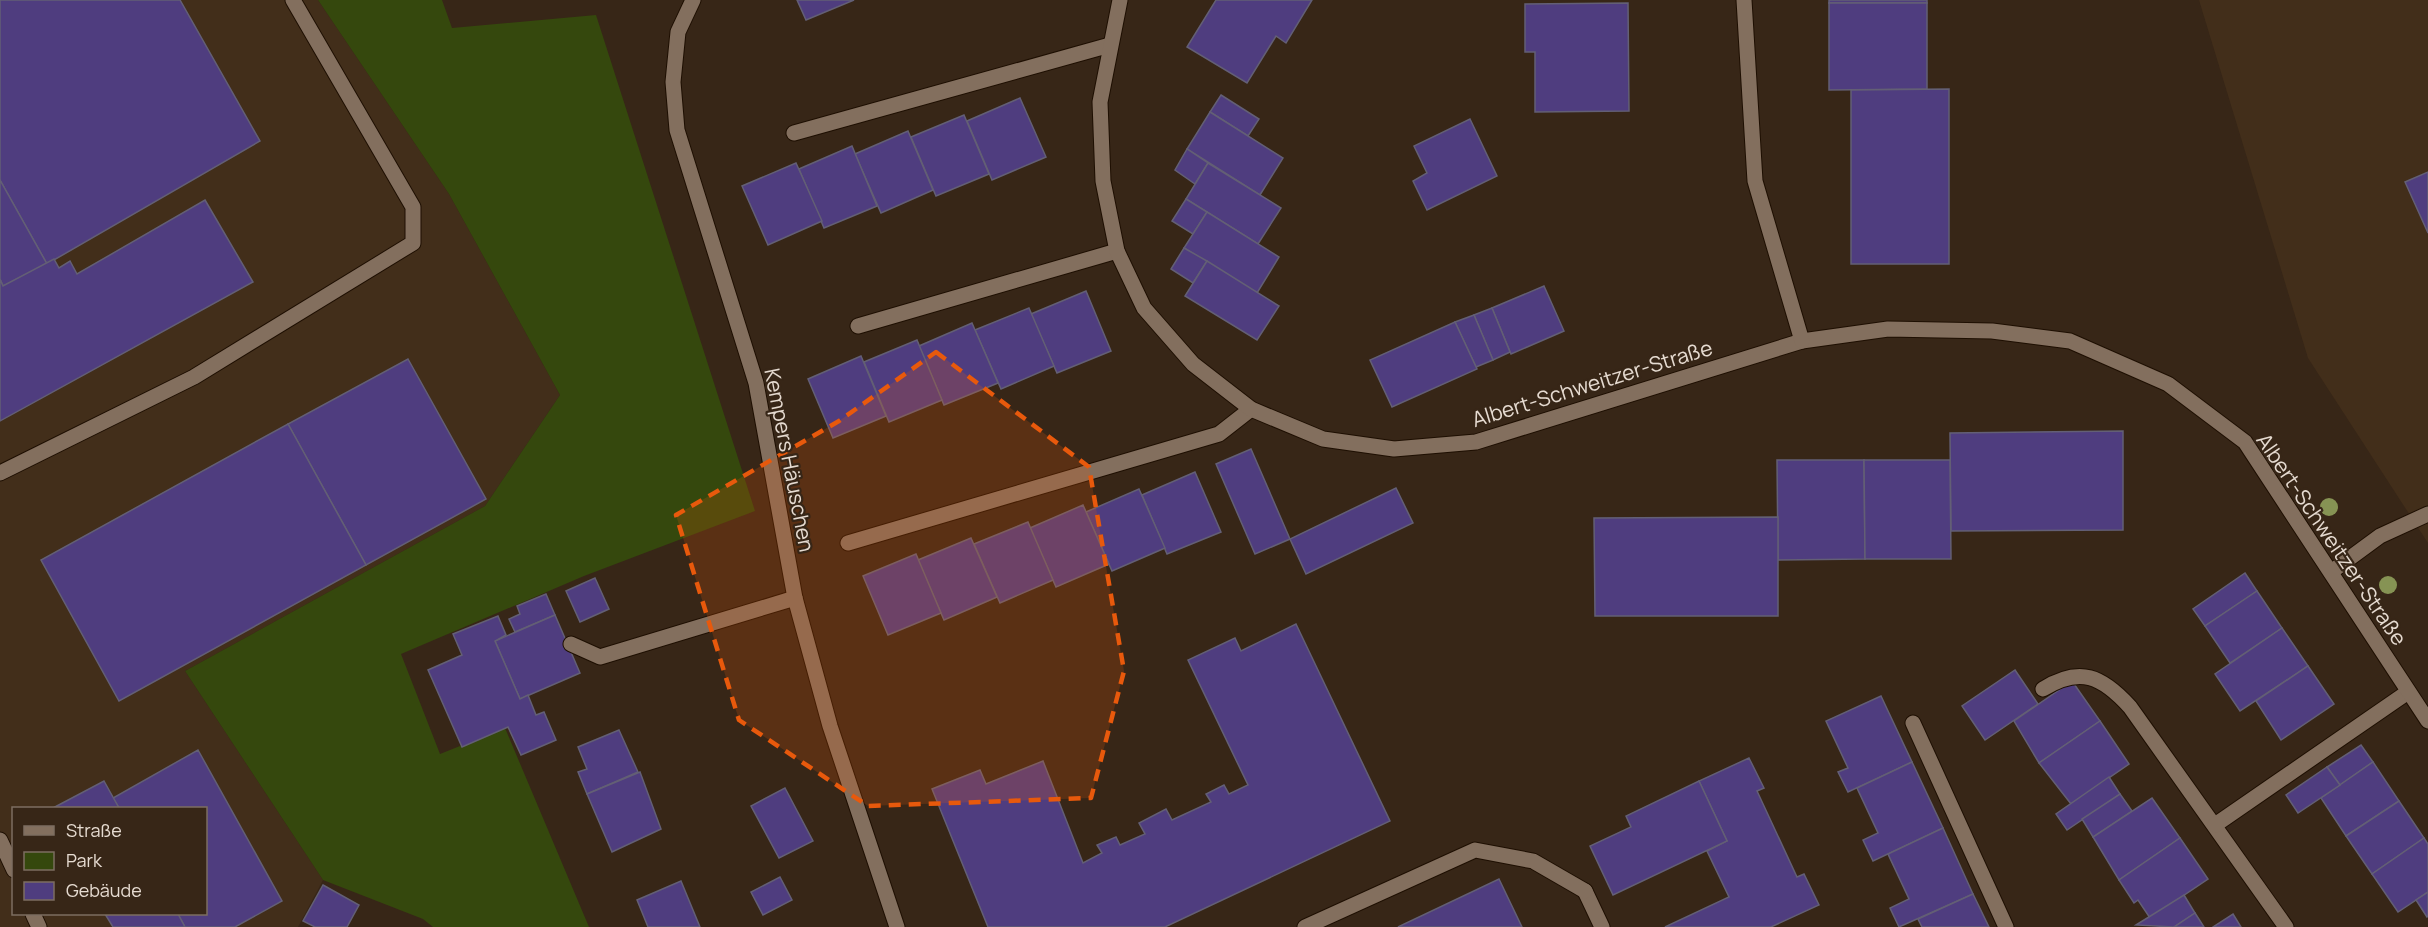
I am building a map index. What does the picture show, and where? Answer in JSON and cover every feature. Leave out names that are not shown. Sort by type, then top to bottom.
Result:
[{"type":"street","points":[[0,472],[194,376],[413,243],[413,207],[293,0]]},
{"type":"street","name":"Kempers Häuschen","points":[[693,0],[678,32],[673,82],[677,130],[756,383],[795,598],[830,726],[897,927]]},
{"type":"street","name":"Albert-Schweitzer-Straße","points":[[1120,0],[1100,102],[1102,169],[1117,251],[1144,308],[1193,364],[1251,410],[1323,439],[1394,449],[1476,442],[1802,341],[1888,329],[1992,331],[2070,341],[2168,384],[2245,442],[2428,721]]},
{"type":"street","points":[[1744,0],[1755,181],[1802,341]]},
{"type":"street","points":[[794,133],[1110,45]]},
{"type":"street","points":[[858,326],[1117,251]]},
{"type":"street","points":[[848,543],[1219,434],[1251,410]]},
{"type":"street","points":[[2331,572],[2380,536],[2428,514]]},
{"type":"street","points":[[571,644],[600,657],[795,598]]},
{"type":"street","points":[[2043,689],[2061,678],[2087,675],[2114,689],[2130,707],[2286,927]]},
{"type":"street","points":[[2215,825],[2408,692]]},
{"type":"street","points":[[1912,723],[2006,927]]},
{"type":"street","points":[[0,840],[12,866]]},
{"type":"street","points":[[1305,927],[1475,850],[1533,861],[1585,891],[1602,927]]},
{"type":"highlighted area","points":[[936,352],[1089,467],[1124,671],[1091,798],[868,806],[739,720],[676,515],[839,421]]},
{"type":"shaded area","points":[[0,0],[318,0],[449,194],[560,395],[485,506],[185,671],[323,880],[298,927],[0,927]]},
{"type":"shaded area","points":[[2199,0],[2428,0],[2428,543],[2308,358]]},
{"type":"green space","points":[[318,0],[442,0],[452,28],[596,15],[755,511],[584,576],[401,654],[440,754],[505,728],[589,927],[433,927],[423,919],[323,880],[185,671],[485,506],[560,395],[449,194]]},
{"type":"building","points":[[0,0],[180,0],[260,141],[47,264],[0,180]]},
{"type":"building","points":[[797,0],[854,0],[806,20]]},
{"type":"building","points":[[1216,0],[1312,0],[1286,43],[1276,36],[1247,83],[1187,47]]},
{"type":"building","points":[[1829,0],[1927,0],[1927,3],[1829,3]]},
{"type":"building","points":[[1628,3],[1629,111],[1535,112],[1535,52],[1525,52],[1525,4]]},
{"type":"building","points":[[1829,3],[1927,3],[1927,89],[1829,90]]},
{"type":"building","points":[[1949,89],[1949,264],[1851,264],[1851,90]]},
{"type":"building","points":[[1221,95],[1259,119],[1248,136],[1210,112]]},
{"type":"building","points":[[1020,98],[1046,157],[992,180],[967,121]]},
{"type":"building","points":[[1210,112],[1283,158],[1260,195],[1187,149]]},
{"type":"building","points":[[964,115],[989,174],[936,196],[911,137]]},
{"type":"building","points":[[1470,119],[1497,176],[1427,210],[1413,181],[1427,173],[1414,146]]},
{"type":"building","points":[[908,131],[933,190],[881,213],[855,154]]},
{"type":"building","points":[[852,146],[877,206],[824,228],[799,169]]},
{"type":"building","points":[[1187,149],[1208,163],[1195,184],[1175,170]]},
{"type":"building","points":[[796,163],[822,221],[768,245],[742,186]]},
{"type":"building","points":[[1208,163],[1281,208],[1258,244],[1186,199]]},
{"type":"building","points":[[2428,172],[2428,233],[2405,182]]},
{"type":"building","points":[[0,180],[47,264],[3,286],[0,279]]},
{"type":"building","points":[[1186,199],[1207,212],[1193,234],[1172,221]]},
{"type":"building","points":[[205,200],[253,282],[0,421],[0,279],[3,286],[54,259],[59,268],[70,261],[77,274]]},
{"type":"building","points":[[1207,212],[1279,257],[1257,293],[1184,248]]},
{"type":"building","points":[[1184,248],[1207,261],[1193,283],[1171,269]]},
{"type":"building","points":[[1207,261],[1279,306],[1257,340],[1185,296]]},
{"type":"building","points":[[1544,286],[1564,331],[1511,354],[1492,308]]},
{"type":"building","points":[[1086,291],[1111,351],[1057,373],[1031,314]]},
{"type":"building","points":[[1029,308],[1054,366],[1001,389],[975,330]]},
{"type":"building","points":[[1492,308],[1510,352],[1493,360],[1474,315]]},
{"type":"building","points":[[1474,315],[1493,360],[1476,367],[1455,322]]},
{"type":"building","points":[[1455,322],[1477,369],[1392,407],[1370,360]]},
{"type":"building","points":[[972,323],[998,383],[944,405],[919,346]]},
{"type":"building","points":[[917,340],[942,400],[889,422],[864,362]]},
{"type":"building","points":[[861,356],[886,416],[833,438],[808,379]]},
{"type":"building","points":[[408,359],[486,499],[366,565],[288,424]]},
{"type":"building","points":[[288,424],[366,565],[119,701],[41,560]]},
{"type":"building","points":[[2123,431],[2123,530],[1951,531],[1950,433]]},
{"type":"building","points":[[1251,449],[1290,539],[1255,554],[1216,464]]},
{"type":"building","points":[[1777,460],[1864,460],[1865,559],[1778,560]]},
{"type":"building","points":[[1864,460],[1950,460],[1951,559],[1865,559]]},
{"type":"building","points":[[1195,472],[1221,532],[1167,554],[1142,495]]},
{"type":"building","points":[[1396,488],[1413,523],[1306,574],[1290,539]]},
{"type":"building","points":[[1139,489],[1165,548],[1112,571],[1086,512]]},
{"type":"building","points":[[1083,505],[1109,564],[1056,587],[1030,528]]},
{"type":"building","points":[[1778,517],[1778,616],[1595,616],[1594,518]]},
{"type":"building","points":[[1028,522],[1053,580],[1000,603],[974,544]]},
{"type":"building","points":[[971,538],[997,597],[944,620],[918,560]]},
{"type":"building","points":[[916,554],[941,613],[888,635],[863,576]]},
{"type":"building","points":[[2245,573],[2257,591],[2205,626],[2193,609]]},
{"type":"building","points":[[595,578],[609,609],[580,622],[566,591]]},
{"type":"building","points":[[2257,591],[2282,628],[2230,663],[2205,626]]},
{"type":"building","points":[[546,594],[555,615],[515,632],[509,619],[520,614],[517,606]]},
{"type":"building","points":[[555,615],[580,673],[520,699],[495,641]]},
{"type":"building","points":[[498,616],[506,635],[495,641],[520,699],[528,695],[536,715],[544,712],[556,740],[521,755],[508,727],[462,747],[428,670],[462,655],[453,634]]},
{"type":"building","points":[[1296,624],[1390,821],[1165,927],[988,927],[932,789],[980,770],[986,784],[1043,761],[1083,863],[1102,853],[1097,845],[1116,837],[1120,845],[1145,834],[1139,823],[1166,809],[1172,820],[1211,802],[1206,794],[1224,785],[1229,794],[1248,785],[1188,660],[1235,638],[1241,651]]},
{"type":"building","points":[[2282,628],[2308,666],[2240,711],[2215,674]]},
{"type":"building","points":[[2308,666],[2334,704],[2281,740],[2256,701]]},
{"type":"building","points":[[2015,670],[2038,704],[1985,740],[1962,706]]},
{"type":"building","points":[[2072,681],[2100,721],[2039,763],[2014,721]]},
{"type":"building","points":[[1881,696],[1912,762],[1848,792],[1838,772],[1848,768],[1826,721]]},
{"type":"building","points":[[2100,721],[2129,764],[2071,804],[2039,763]]},
{"type":"building","points":[[619,730],[638,772],[587,794],[578,772],[587,769],[578,747]]},
{"type":"building","points":[[2361,745],[2373,762],[2340,785],[2327,767]]},
{"type":"building","points":[[198,750],[282,901],[235,927],[185,927],[179,915],[207,915],[207,807],[118,807],[113,798]]},
{"type":"building","points":[[1749,758],[1764,788],[1757,791],[1797,877],[1804,874],[1819,905],[1771,927],[1665,927],[1729,897],[1707,851],[1727,841],[1699,781]]},
{"type":"building","points":[[1912,762],[1943,828],[1873,861],[1863,840],[1878,833],[1857,788]]},
{"type":"building","points":[[2373,762],[2399,801],[2346,836],[2321,798]]},
{"type":"building","points":[[2327,767],[2340,785],[2298,813],[2286,795]]},
{"type":"building","points":[[640,772],[661,829],[612,852],[587,794]]},
{"type":"building","points":[[2109,777],[2120,794],[2067,830],[2056,814]]},
{"type":"building","points":[[104,781],[118,807],[55,807]]},
{"type":"building","points":[[1699,781],[1727,841],[1613,895],[1590,846],[1631,827],[1626,816]]},
{"type":"building","points":[[785,788],[813,841],[779,858],[751,806]]},
{"type":"building","points":[[2120,794],[2132,811],[2093,837],[2082,819]]},
{"type":"building","points":[[2152,798],[2180,838],[2119,880],[2093,837]]},
{"type":"building","points":[[2399,801],[2424,838],[2372,874],[2346,836]]},
{"type":"building","points":[[1943,828],[1973,894],[1899,927],[1890,908],[1909,899],[1888,854]]},
{"type":"building","points":[[2180,838],[2208,879],[2150,918],[2138,900],[2134,903],[2119,880]]},
{"type":"building","points":[[2424,838],[2428,844],[2428,892],[2398,912],[2372,874]]},
{"type":"building","points":[[780,877],[792,900],[763,915],[751,892]]},
{"type":"building","points":[[1499,879],[1522,927],[1398,927]]},
{"type":"building","points":[[681,881],[700,927],[648,927],[637,900]]},
{"type":"building","points":[[323,885],[359,905],[347,927],[315,927],[303,921]]},
{"type":"building","points":[[2428,892],[2428,916],[2427,917],[2416,900]]},
{"type":"building","points":[[1973,894],[1989,927],[1922,927],[1918,919]]},
{"type":"building","points":[[2184,895],[2195,913],[2174,927],[2136,925]]},
{"type":"building","points":[[2195,913],[2204,927],[2174,927]]},
{"type":"building","points":[[2233,914],[2241,927],[2213,927]]},
{"type":"building","points":[[106,915],[179,915],[185,927],[113,927]]}]
